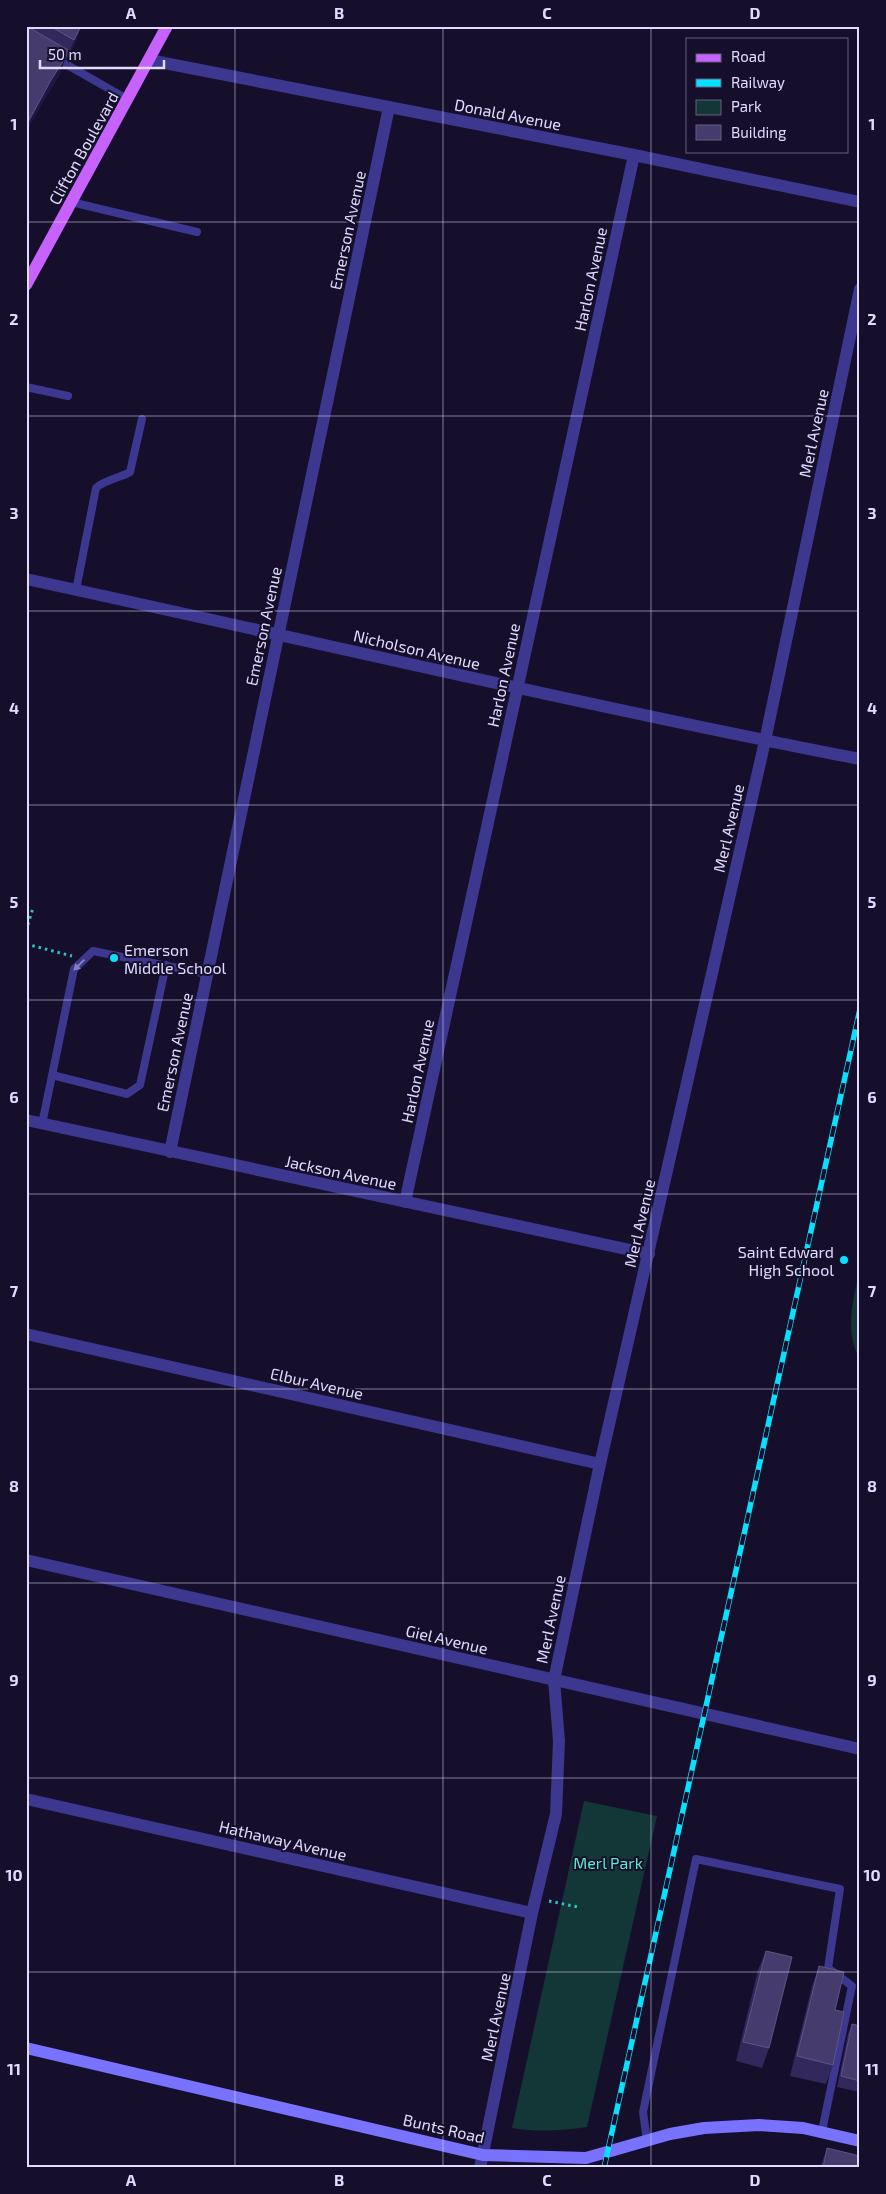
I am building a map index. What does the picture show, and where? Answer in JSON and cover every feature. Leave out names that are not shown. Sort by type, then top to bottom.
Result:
[{"type":"main road","name":"Clifton Boulevard","points":[[27,282],[168,26]]},
{"type":"street","name":"Donald Avenue","points":[[149,60],[634,154],[860,202]]},
{"type":"street","name":"Emerson Avenue","points":[[170,1152],[389,107]]},
{"type":"street","name":"Harlon Avenue","points":[[406,1202],[634,154]]},
{"type":"street","name":"Merl Avenue","points":[[480,2168],[532,1913],[556,1814],[559,1741],[554,1680],[600,1464],[765,741],[860,289]]},
{"type":"street","name":"Nicholson Avenue","points":[[26,579],[517,689],[860,759]]},
{"type":"street","name":"Jackson Avenue","points":[[26,1120],[649,1254]]},
{"type":"street","name":"Elbur Avenue","points":[[26,1334],[600,1464]]},
{"type":"street","name":"Giel Avenue","points":[[26,1560],[860,1749]]},
{"type":"street","name":"Hathaway Avenue","points":[[26,1799],[532,1913]]},
{"type":"street","name":"Bunts Road","points":[[26,2048],[483,2155],[586,2158],[704,2128],[740,2126],[786,2126],[822,2131],[860,2141]]},
{"type":"lane","points":[[44,52],[128,99]]},
{"type":"lane","points":[[71,202],[197,232]]},
{"type":"lane","points":[[26,387],[68,396]]},
{"type":"lane","points":[[76,590],[96,488],[100,484],[130,472],[142,419]]},
{"type":"lane","points":[[42,1124],[74,969],[94,951],[207,974]]},
{"type":"lane","points":[[52,1075],[127,1094],[140,1085],[166,965]]},
{"type":"lane","points":[[647,2141],[644,2112],[696,1859],[840,1889],[828,1968],[852,1986],[822,2131]]},
{"type":"path","points":[[26,931],[33,908]]},
{"type":"path","points":[[26,944],[73,957]]},
{"type":"path","points":[[536,1899],[578,1906]]},
{"type":"green space","points":[[860,1269],[860,1360],[852,1338],[851,1315]]},
{"type":"green space","name":"Merl Park","points":[[584,1801],[657,1816],[587,2127],[550,2130],[512,2128]]},
{"type":"building","points":[[26,26],[30,26],[30,28],[68,50],[66,57],[26,126]]},
{"type":"building","points":[[50,26],[81,26],[74,40]]},
{"type":"building","points":[[766,1951],[792,1957],[769,2048],[743,2042]]},
{"type":"building","points":[[819,1966],[844,1972],[835,2010],[844,2012],[833,2065],[797,2056]]},
{"type":"building","points":[[852,2024],[860,2026],[860,2081],[841,2076]]},
{"type":"building","points":[[827,2148],[860,2156],[860,2168],[823,2168]]},
{"type":"railway","points":[[604,2168],[860,1009]]},
{"type":"place","name":"Emerson Middle School","points":[[114,958]]},
{"type":"place","name":"Saint Edward High School","points":[[844,1260]]}]
